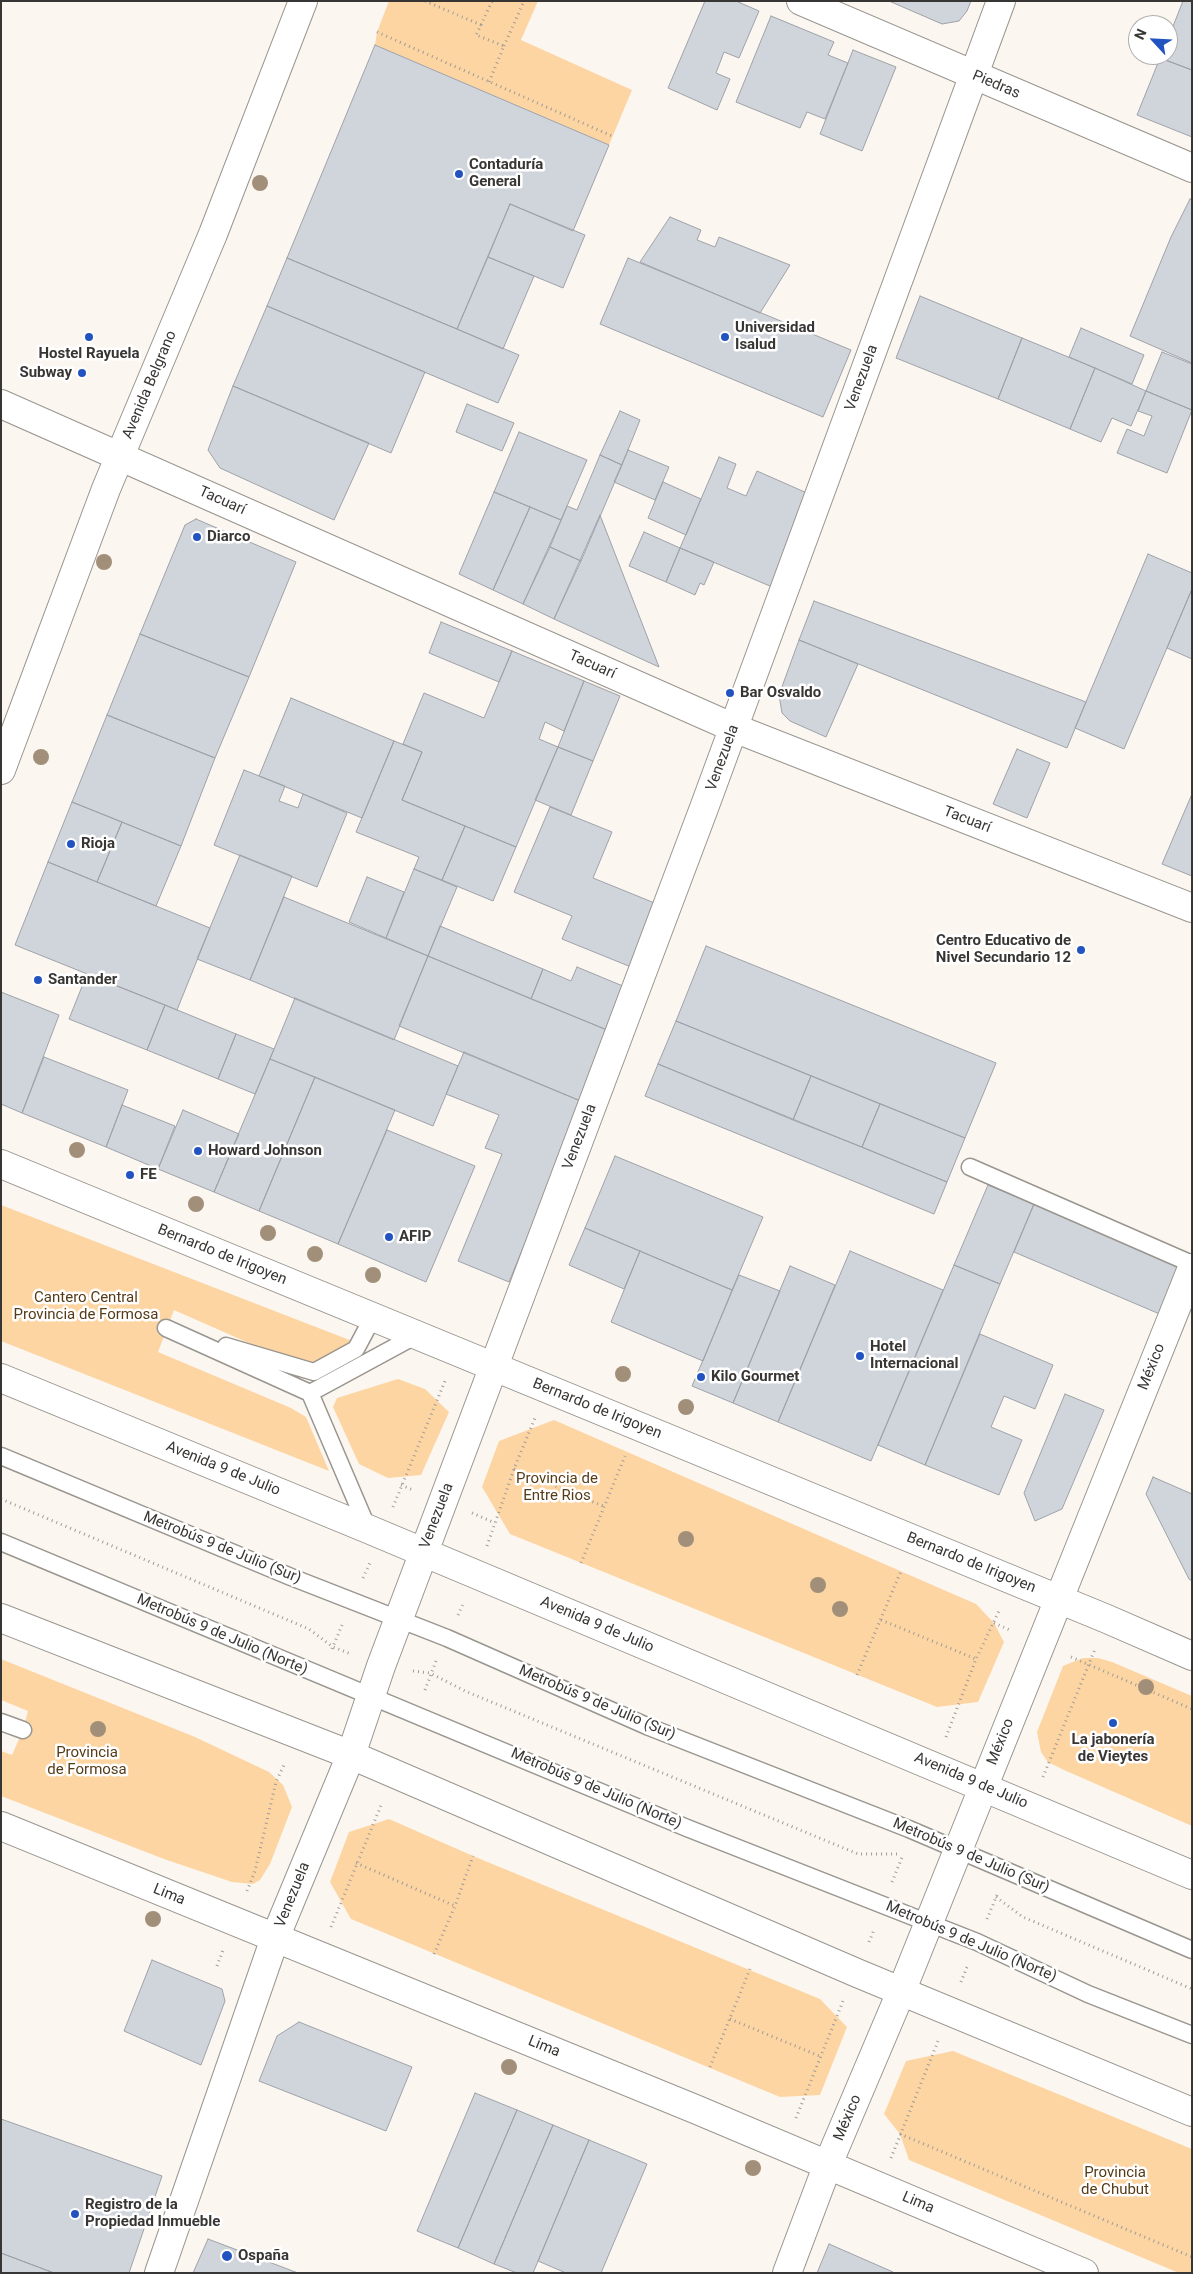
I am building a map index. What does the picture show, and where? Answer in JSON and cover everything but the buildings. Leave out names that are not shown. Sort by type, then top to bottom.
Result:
[{"type":"main road","name":"Avenida Belgrano","points":[[1,770],[120,456],[213,234],[303,1]]},
{"type":"main road","name":"Piedras","points":[[801,1],[1192,168]]},
{"type":"main road","name":"Venezuela","points":[[159,2273],[275,1938],[351,1755],[398,1620],[734,728],[1001,1]]},
{"type":"main road","name":"Tacuarí","points":[[1,404],[734,728],[1192,908]]},
{"type":"main road","name":"Bernardo de Irigoyen","points":[[1,1164],[1107,1619],[1192,1656]]},
{"type":"main road","name":"México","points":[[787,2273],[828,2164],[954,1862],[1192,1268]]},
{"type":"main road","name":"Avenida 9 de Julio","points":[[1,1378],[424,1552],[1192,1875]]},
{"type":"main road","points":[[1,1618],[351,1755],[901,1992],[1192,2112]]},
{"type":"main road","name":"Lima","points":[[1,1826],[786,2146],[1084,2273]]},
{"type":"lane","points":[[970,1166],[1192,1264]]},
{"type":"lane","points":[[368,1529],[310,1393],[166,1328],[314,1372],[356,1349],[373,1317]]},
{"type":"lane","points":[[310,1393],[418,1335]]},
{"type":"lane","name":"Metrobús 9 de Julio (Sur)","points":[[1,1456],[398,1620],[447,1638],[649,1726],[909,1829],[954,1862],[1006,1870],[1192,1950]]},
{"type":"lane","name":"Metrobús 9 de Julio (Norte)","points":[[1,1542],[687,1828],[929,1922],[977,1942],[1088,1994],[1192,2035]]},
{"type":"lane","points":[[1,1722],[23,1730],[1,1728]]},
{"type":"path","points":[[425,1],[481,25]]},
{"type":"path","points":[[492,1],[476,35],[504,46]]},
{"type":"path","points":[[489,82],[524,1]]},
{"type":"path","points":[[377,32],[612,136]]},
{"type":"path","points":[[581,1562],[603,1506],[627,1453]]},
{"type":"path","points":[[514,1469],[603,1506]]},
{"type":"path","points":[[1,1499],[309,1628],[333,1647],[381,1666],[430,1673],[474,1695],[858,1854],[903,1854],[954,1862],[1023,1917],[1192,1989]]},
{"type":"path","points":[[857,1675],[901,1571]]},
{"type":"path","points":[[935,1766],[976,1659],[1012,1580]]},
{"type":"path","points":[[1031,1807],[1107,1619]]},
{"type":"path","points":[[880,1620],[976,1659]]},
{"type":"path","points":[[994,1623],[1192,1708]]},
{"type":"path","points":[[786,2146],[804,2095],[822,2057],[836,2016],[857,1973],[884,1904],[903,1854],[909,1829]]},
{"type":"path","points":[[434,1954],[455,1906],[472,1856]]},
{"type":"path","points":[[356,1863],[455,1906]]},
{"type":"path","points":[[879,2186],[1006,1870]]},
{"type":"path","points":[[710,2067],[750,1969]]},
{"type":"path","points":[[730,2019],[822,2057]]},
{"type":"path","points":[[900,2134],[1192,2257]]},
{"type":"green space","points":[[389,1],[538,1],[521,40],[632,90],[609,145],[375,45],[377,32]]},
{"type":"green space","name":"Cantero Central Provincia de Formosa","points":[[1,1205],[365,1346],[322,1365],[294,1363],[174,1310],[158,1352],[291,1408],[306,1417],[329,1471],[1,1341]]},
{"type":"green space","points":[[398,1379],[425,1389],[449,1412],[421,1475],[388,1478],[359,1464],[333,1407],[337,1398]]},
{"type":"green space","name":"Provincia de Entre Rios","points":[[554,1420],[976,1604],[994,1623],[1004,1642],[978,1702],[937,1707],[510,1534],[482,1487],[499,1441]]},
{"type":"green space","points":[[1083,1658],[1098,1658],[1112,1662],[1192,1696],[1192,1826],[1064,1770],[1048,1762],[1041,1752],[1037,1732],[1063,1666]]},
{"type":"green space","name":"Provincia de Formosa","points":[[1,1659],[195,1737],[269,1772],[283,1785],[292,1807],[270,1864],[260,1880],[253,1884],[232,1882],[164,1859],[1,1796],[1,1751],[12,1755],[23,1730],[28,1711],[1,1700]]},
{"type":"green space","points":[[389,1819],[473,1856],[820,1999],[847,2027],[820,2095],[780,2097],[351,1919],[330,1882],[349,1832]]},
{"type":"green space","name":"Provincia de Chubut","points":[[953,2051],[1192,2149],[1192,2273],[1179,2273],[909,2160],[900,2134],[884,2114],[906,2061]]},
{"type":"place","name":"Contaduría General","points":[[459,174]]},
{"type":"place","name":"Hostel Rayuela","points":[[89,337]]},
{"type":"place","name":"Universidad Isalud","points":[[725,337]]},
{"type":"place","name":"Subway","points":[[82,373]]},
{"type":"place","name":"Diarco","points":[[197,537]]},
{"type":"place","name":"Bar Osvaldo","points":[[730,693]]},
{"type":"place","name":"Rioja","points":[[71,844]]},
{"type":"place","name":"Centro Educativo de Nivel Secundario 12","points":[[1081,950]]},
{"type":"place","name":"Santander","points":[[38,980]]},
{"type":"place","name":"Howard Johnson","points":[[198,1151]]},
{"type":"place","name":"FE","points":[[130,1175]]},
{"type":"place","name":"AFIP","points":[[389,1237]]},
{"type":"place","name":"Hotel Internacional","points":[[860,1356]]},
{"type":"place","name":"Kilo Gourmet","points":[[701,1377]]},
{"type":"place","name":"La jabonería de Vieytes","points":[[1113,1723]]},
{"type":"place","name":"Registro de la Propiedad Inmueble","points":[[75,2214]]},
{"type":"place","name":"Ospaña","points":[[227,2256]]}]
